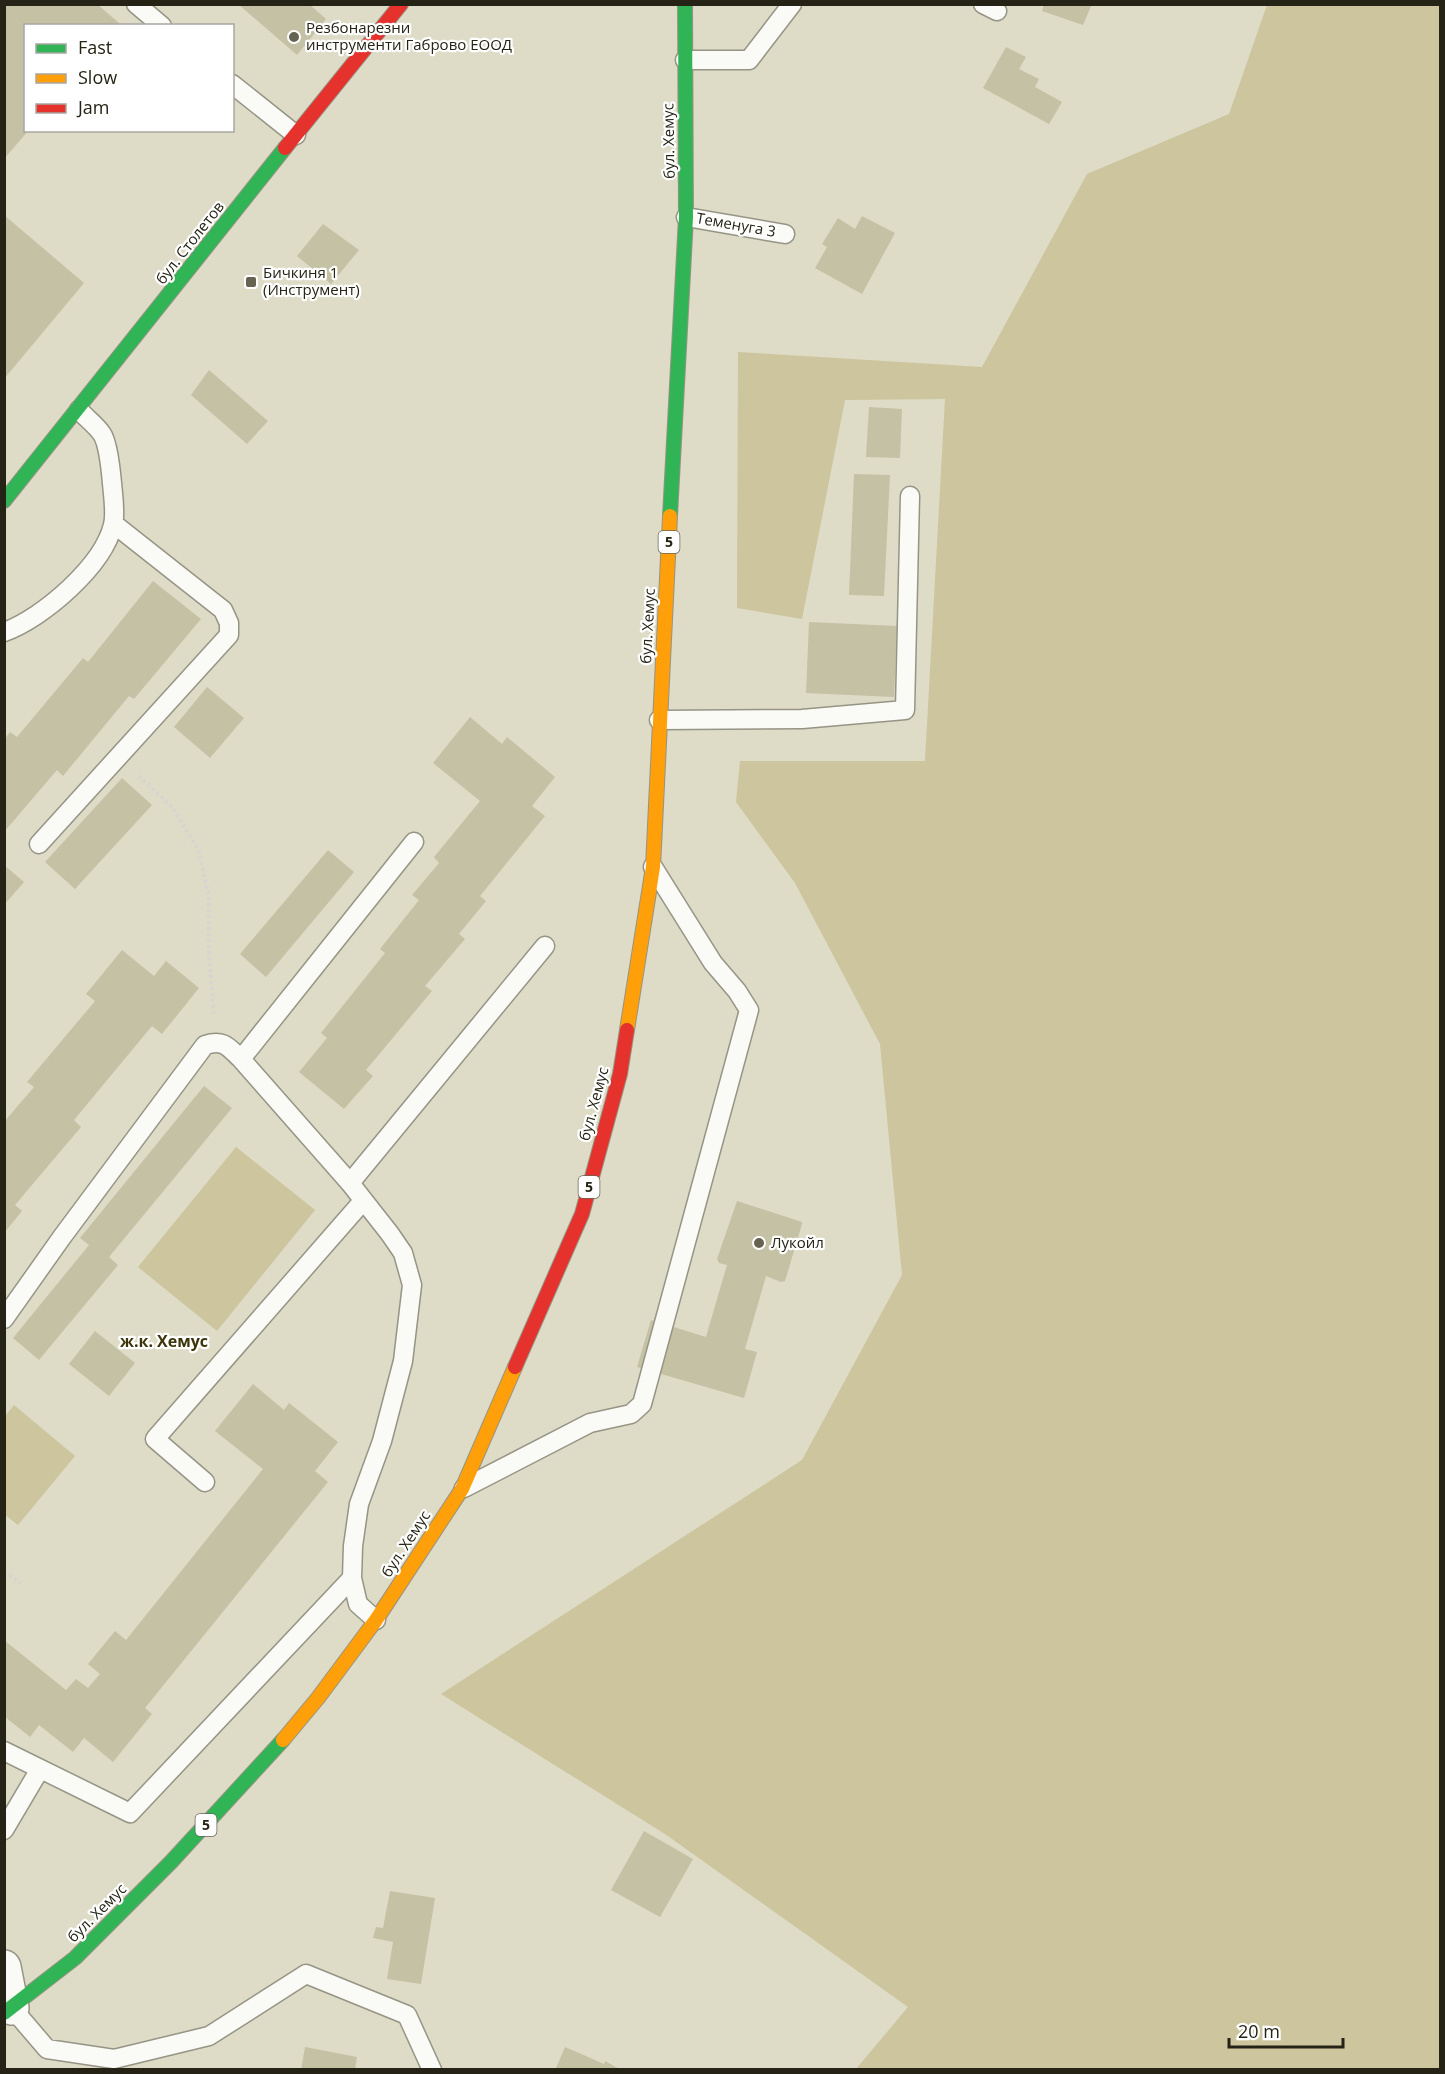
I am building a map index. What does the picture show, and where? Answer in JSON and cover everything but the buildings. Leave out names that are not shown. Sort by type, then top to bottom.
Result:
[{"type":"main road","name":"бул. Столетов","points":[[4,501],[402,4]]},
{"type":"main road","name":"бул. Хемус","points":[[8,2010],[75,1958],[171,1862],[269,1757],[318,1698],[376,1620],[462,1489],[582,1214],[620,1074],[653,867],[686,217],[685,4]]},
{"type":"street","points":[[4,1967],[8,2010]]},
{"type":"lane","points":[[136,4],[160,24]]},
{"type":"lane","points":[[685,60],[748,60],[792,4]]},
{"type":"lane","points":[[234,86],[296,135]]},
{"type":"lane","name":"Теменуга 3","points":[[686,217],[785,234]]},
{"type":"lane","points":[[4,632],[17,627],[57,601],[105,546],[114,524],[112,474],[103,435],[79,410]]},
{"type":"lane","points":[[659,720],[802,719],[905,710],[910,496]]},
{"type":"lane","points":[[39,844],[228,635],[229,623],[223,610],[114,524]]},
{"type":"lane","points":[[241,1059],[414,842]]},
{"type":"lane","points":[[462,1489],[590,1423],[631,1414],[642,1404],[749,1010],[737,991],[713,963],[653,867]]},
{"type":"lane","points":[[350,1183],[545,946]]},
{"type":"lane","points":[[4,1319],[205,1045],[215,1041],[225,1045],[241,1059],[350,1183],[390,1234],[403,1253],[412,1285],[403,1361],[382,1441],[359,1504],[353,1546],[352,1578],[358,1604],[376,1620]]},
{"type":"lane","points":[[205,1482],[155,1439],[363,1201]]},
{"type":"lane","points":[[4,1751],[130,1813],[352,1578]]},
{"type":"lane","points":[[4,1830],[40,1768]]},
{"type":"lane","points":[[8,2010],[47,2049],[114,2059],[209,2036],[306,1974],[406,2015],[432,2070]]},
{"type":"path","points":[[118,758],[172,807],[198,849],[209,897],[209,954],[215,1041]]},
{"type":"path","points":[[4,1572],[21,1583]]},
{"type":"shaded area","points":[[1267,5],[1440,5],[1440,2069],[856,2069],[908,2007],[665,1834],[441,1694],[802,1460],[902,1275],[880,1044],[795,883],[736,802],[740,761],[925,761],[945,399],[845,400],[802,619],[737,608],[738,352],[982,367],[1087,174],[1229,114]]},
{"type":"shaded area","points":[[236,1147],[315,1210],[217,1331],[138,1267]]},
{"type":"shaded area","points":[[14,1405],[75,1456],[18,1525],[4,1514],[5,1416]]},
{"type":"traffic: fast","points":[[670,516],[686,217],[685,4]]},
{"type":"traffic: fast","points":[[4,501],[285,148]]},
{"type":"traffic: fast","points":[[4,2013],[75,1958],[171,1862],[283,1740]]},
{"type":"traffic: slow","points":[[627,1030],[653,867],[670,516]]},
{"type":"traffic: slow","points":[[283,1740],[318,1698],[376,1620],[462,1489],[515,1367]]},
{"type":"traffic: jam","points":[[285,148],[401,4]]},
{"type":"traffic: jam","points":[[515,1367],[582,1214],[620,1074],[627,1030]]},
{"type":"place","name":"Резбонарезни инструменти Габрово ЕООД","points":[[294,37]]},
{"type":"place","name":"Бичкиня 1 (Инструмент)","points":[[251,282]]},
{"type":"place","name":"Лукойл","points":[[759,1243]]},
{"type":"district","name":"ж.к. Хемус","points":[[164,1341]]}]
